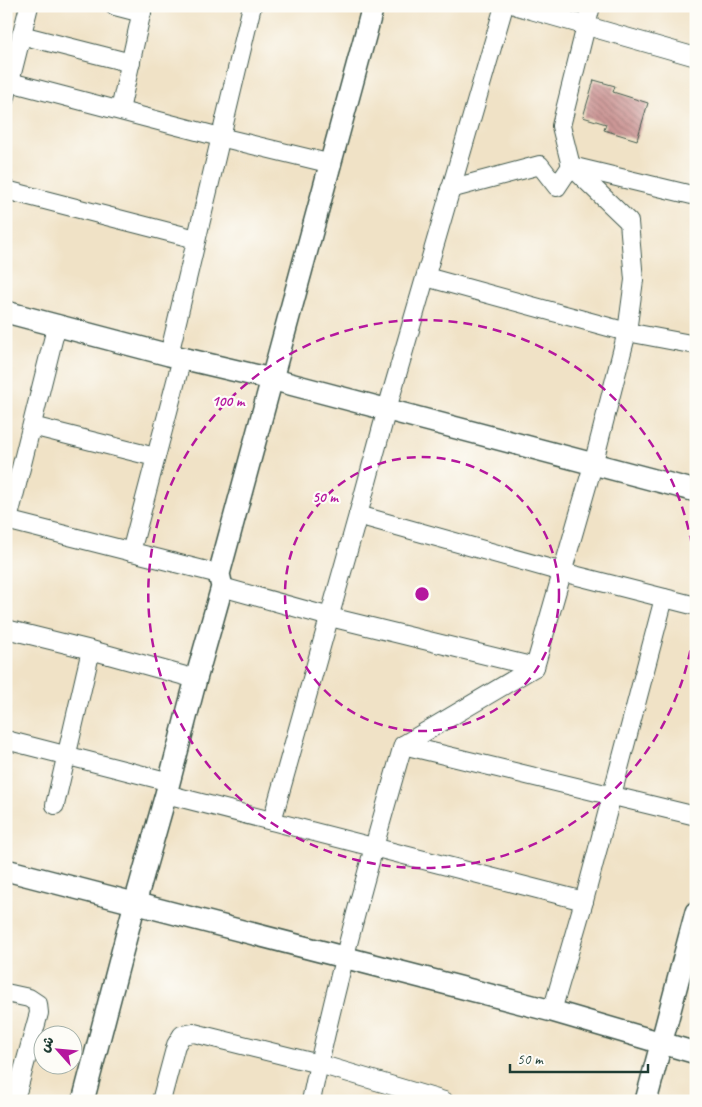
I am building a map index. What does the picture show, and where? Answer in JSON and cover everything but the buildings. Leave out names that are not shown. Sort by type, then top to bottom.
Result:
[{"type":"street","points":[[29,6],[8,90],[120,110],[332,164]]},
{"type":"street","points":[[115,6],[142,10],[120,110]]},
{"type":"street","points":[[131,552],[155,457],[196,239],[252,6]]},
{"type":"street","points":[[83,1101],[135,903],[168,788],[271,379],[332,164],[374,6]]},
{"type":"street","points":[[272,821],[387,409],[504,6]]},
{"type":"street","points":[[517,6],[696,57]]},
{"type":"street","points":[[311,1101],[345,957],[403,745],[535,667],[593,465],[627,332],[634,280],[630,222],[571,166],[561,126],[591,6]]},
{"type":"street","points":[[21,35],[131,63]]},
{"type":"street","points":[[450,189],[540,165],[557,187],[571,166]]},
{"type":"street","points":[[571,166],[696,196]]},
{"type":"street","points":[[6,190],[196,239]]},
{"type":"street","points":[[426,277],[627,332],[696,345]]},
{"type":"street","points":[[6,312],[387,409],[696,491]]},
{"type":"street","points":[[57,324],[7,520],[131,552],[330,617],[535,667]]},
{"type":"street","points":[[32,426],[155,457]]},
{"type":"street","points":[[358,515],[562,572],[696,606]]},
{"type":"street","points":[[552,1011],[584,901],[664,598]]},
{"type":"street","points":[[6,629],[196,679]]},
{"type":"street","points":[[55,805],[91,650]]},
{"type":"street","points":[[6,740],[66,756],[272,821],[584,901]]},
{"type":"street","points":[[403,745],[696,816]]},
{"type":"street","points":[[6,870],[552,1011],[696,1053]]},
{"type":"street","points":[[646,1101],[696,912]]},
{"type":"street","points":[[6,993],[29,998],[38,1004],[40,1013],[18,1090],[11,1097],[6,1098]]},
{"type":"street","points":[[161,1101],[176,1045],[182,1035],[194,1033],[319,1064],[444,1101]]}]
